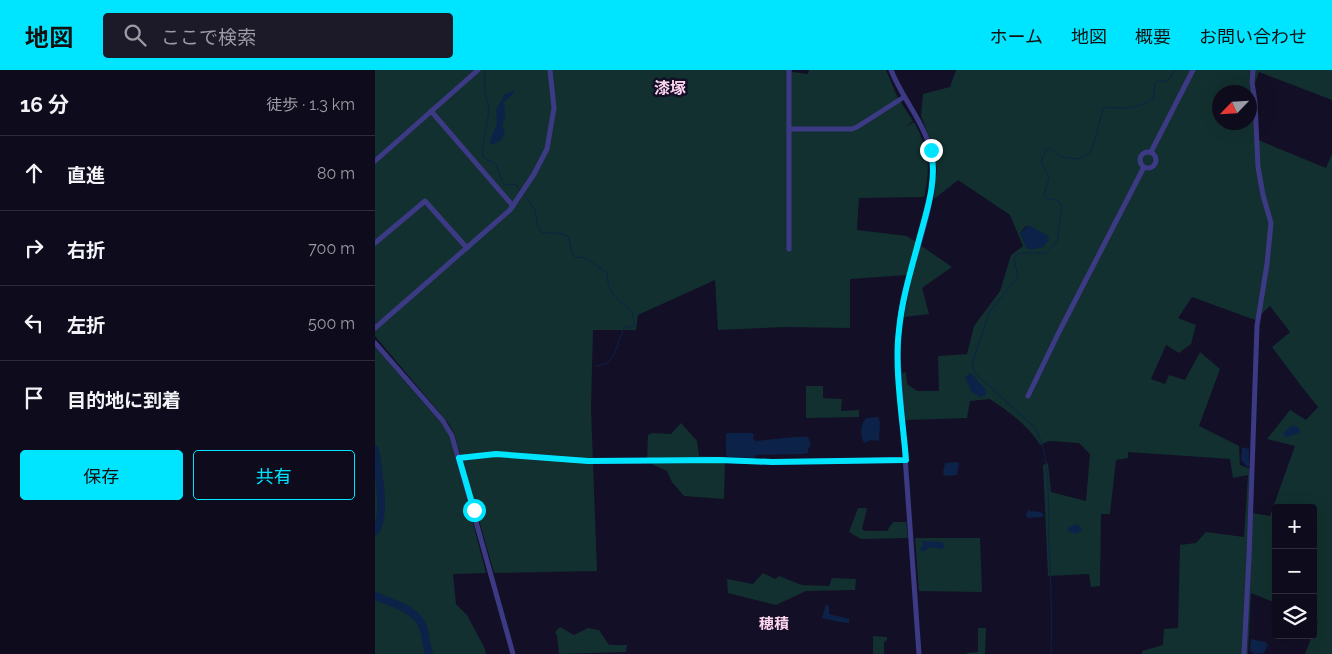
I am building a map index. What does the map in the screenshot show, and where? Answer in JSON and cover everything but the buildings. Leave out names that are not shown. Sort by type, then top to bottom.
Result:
[{"type":"street","points":[[375,161],[478,70]]},
{"type":"street","points":[[375,328],[507,214],[513,206],[534,174],[547,149],[554,108],[550,70]]},
{"type":"street","points":[[789,70],[789,249]]},
{"type":"street","points":[[891,70],[927,137],[932,157],[933,173],[931,195],[903,302],[898,331],[898,357],[919,654]]},
{"type":"street","points":[[1151,152],[1193,70]]},
{"type":"street","points":[[1244,654],[1257,326],[1267,264],[1271,223],[1258,167],[1255,102],[1252,82],[1253,70]]},
{"type":"street","points":[[789,129],[857,127],[904,97]]},
{"type":"street","points":[[431,111],[513,206]]},
{"type":"street","points":[[1144,167],[1140,161],[1141,156],[1146,152],[1151,152]]},
{"type":"street","points":[[1144,167],[1150,167],[1155,164],[1155,156],[1151,152]]},
{"type":"street","points":[[1028,396],[1144,167]]},
{"type":"street","points":[[375,243],[425,201],[467,248]]},
{"type":"street","points":[[375,343],[444,422],[452,436],[513,654]]},
{"type":"street","points":[[459,458],[496,454],[588,461],[719,460],[772,462],[906,460]]},
{"type":"green space","points":[[375,70],[792,70],[792,72],[808,74],[809,70],[886,70],[897,96],[913,121],[904,127],[914,122],[923,141],[928,167],[926,186],[924,197],[859,198],[857,230],[907,236],[952,267],[922,288],[929,314],[904,317],[912,277],[907,275],[850,279],[850,328],[787,327],[718,330],[715,280],[638,315],[636,330],[593,330],[591,408],[597,571],[494,573],[455,436],[449,424],[375,336]]},
{"type":"green space","points":[[956,70],[1332,70],[1332,100],[1259,72],[1254,85],[1212,85],[1212,130],[1257,130],[1257,126],[1258,140],[1326,168],[1332,154],[1332,654],[1305,654],[1311,639],[1317,639],[1317,504],[1274,504],[1295,446],[1267,439],[1290,410],[1306,420],[1318,407],[1272,347],[1290,332],[1270,306],[1255,320],[1192,297],[1178,318],[1196,325],[1191,344],[1179,353],[1166,345],[1151,379],[1165,384],[1169,375],[1185,380],[1200,352],[1220,369],[1199,426],[1239,446],[1240,465],[1253,470],[1252,513],[1270,516],[1272,510],[1272,601],[1251,593],[1248,654],[1142,654],[1142,651],[1163,645],[1164,629],[1178,628],[1180,545],[1196,543],[1206,532],[1244,537],[1248,475],[1233,478],[1230,459],[1128,452],[1128,458],[1116,460],[1110,514],[1101,514],[1100,586],[1091,587],[1089,574],[1048,576],[1043,465],[1048,463],[1051,492],[1086,501],[1090,454],[1079,443],[1049,441],[1040,445],[1024,425],[990,399],[970,401],[967,418],[905,420],[902,373],[906,372],[907,384],[917,391],[939,391],[938,356],[967,354],[974,326],[1000,291],[1011,255],[1023,246],[1010,215],[958,180],[934,199],[937,169],[931,142],[921,116],[923,94],[950,87]],"holes":[[[1026,226],[1048,236],[1042,247],[1027,248],[1020,233]]]},
{"type":"green space","points":[[375,347],[442,424],[451,438],[486,573],[453,574],[456,604],[467,615],[486,654],[375,654]]},
{"type":"green space","points":[[806,386],[823,386],[823,398],[842,399],[841,411],[859,410],[859,417],[806,418]]},
{"type":"green space","points":[[681,423],[697,441],[699,456],[725,457],[724,499],[684,496],[672,482],[667,471],[647,462],[648,435],[652,433],[671,434]]},
{"type":"green space","points":[[858,508],[867,508],[862,529],[865,531],[887,531],[893,522],[906,522],[908,538],[861,539],[849,532]]},
{"type":"green space","points":[[915,538],[980,538],[982,592],[919,591]]},
{"type":"green space","points":[[763,573],[775,579],[779,576],[802,585],[829,586],[832,578],[856,579],[855,590],[806,591],[776,605],[728,593],[727,579],[753,584]]},
{"type":"green space","points":[[560,627],[574,635],[588,628],[599,630],[609,645],[627,645],[626,652],[559,654],[555,632]]},
{"type":"green space","points":[[978,628],[986,628],[985,654],[967,654],[978,652]]},
{"type":"green space","points":[[873,636],[887,637],[887,640],[884,642],[884,654],[873,654]]},
{"type":"water","points":[[514,91],[504,102],[505,116],[502,127],[505,133],[501,140],[492,145],[490,141],[497,123],[496,110],[505,94]]},
{"type":"water","points":[[1029,225],[1048,236],[1046,244],[1037,248],[1027,249],[1020,233]]},
{"type":"water","points":[[971,373],[986,390],[986,395],[980,397],[971,391],[965,377]]},
{"type":"water","points":[[878,417],[880,423],[879,441],[871,440],[864,443],[861,430],[864,421],[866,418]]},
{"type":"water","points":[[1291,426],[1298,427],[1299,433],[1287,437],[1284,436],[1283,433]]},
{"type":"water","points":[[752,433],[754,434],[753,439],[756,441],[808,437],[811,444],[808,453],[802,454],[755,455],[755,458],[728,457],[726,455],[726,434]]},
{"type":"water","points":[[1242,447],[1249,449],[1249,466],[1247,467],[1241,460]]},
{"type":"water","points":[[945,463],[959,463],[957,475],[944,476]]},
{"type":"water","points":[[1028,509],[1041,512],[1044,515],[1042,517],[1028,518],[1026,516]]},
{"type":"water","points":[[1076,524],[1082,530],[1076,534],[1068,531],[1068,528]]},
{"type":"water","points":[[920,541],[943,542],[944,547],[942,549],[930,547],[925,551],[921,551],[920,549],[924,544]]},
{"type":"water","points":[[826,604],[829,606],[829,614],[849,619],[849,623],[822,618]]},
{"type":"water","points":[[1251,639],[1266,642],[1268,645],[1264,653],[1254,654],[1250,651]]},
{"type":"waterway","points":[[485,70],[485,92],[489,110],[482,153],[484,158],[496,164],[504,185],[516,184],[520,191]]},
{"type":"waterway","points":[[1051,654],[1049,499],[1043,449],[1039,436],[1033,426],[976,374],[972,365],[990,311],[1018,277],[1014,259],[1016,255],[1022,253],[1046,253],[1057,242],[1062,206],[1059,201],[1046,198],[1044,195],[1049,178],[1041,162],[1046,149],[1050,148],[1062,157],[1078,159],[1089,154],[1103,109],[1110,107],[1130,108],[1153,99],[1155,83],[1159,80],[1166,82],[1176,70]]},
{"type":"waterway","points":[[524,194],[535,210],[538,228],[542,233],[558,233],[568,236],[575,257],[586,258],[607,273],[607,280],[611,291],[632,312],[635,326],[625,327],[611,359],[606,363],[596,366]]},
{"type":"waterway","points":[[375,450],[381,505],[379,525],[375,531]]},
{"type":"waterway","points":[[375,596],[403,607],[420,621],[429,654]]},
{"type":"district","name":"漆塚","points":[[670,88]]},
{"type":"district","name":"穂積","points":[[774,624]]},
{"type":"route","points":[[474,510],[459,458],[496,454],[588,461],[719,460],[772,462],[906,460],[898,357],[898,331],[903,302],[931,195],[933,173],[931,150]]}]
